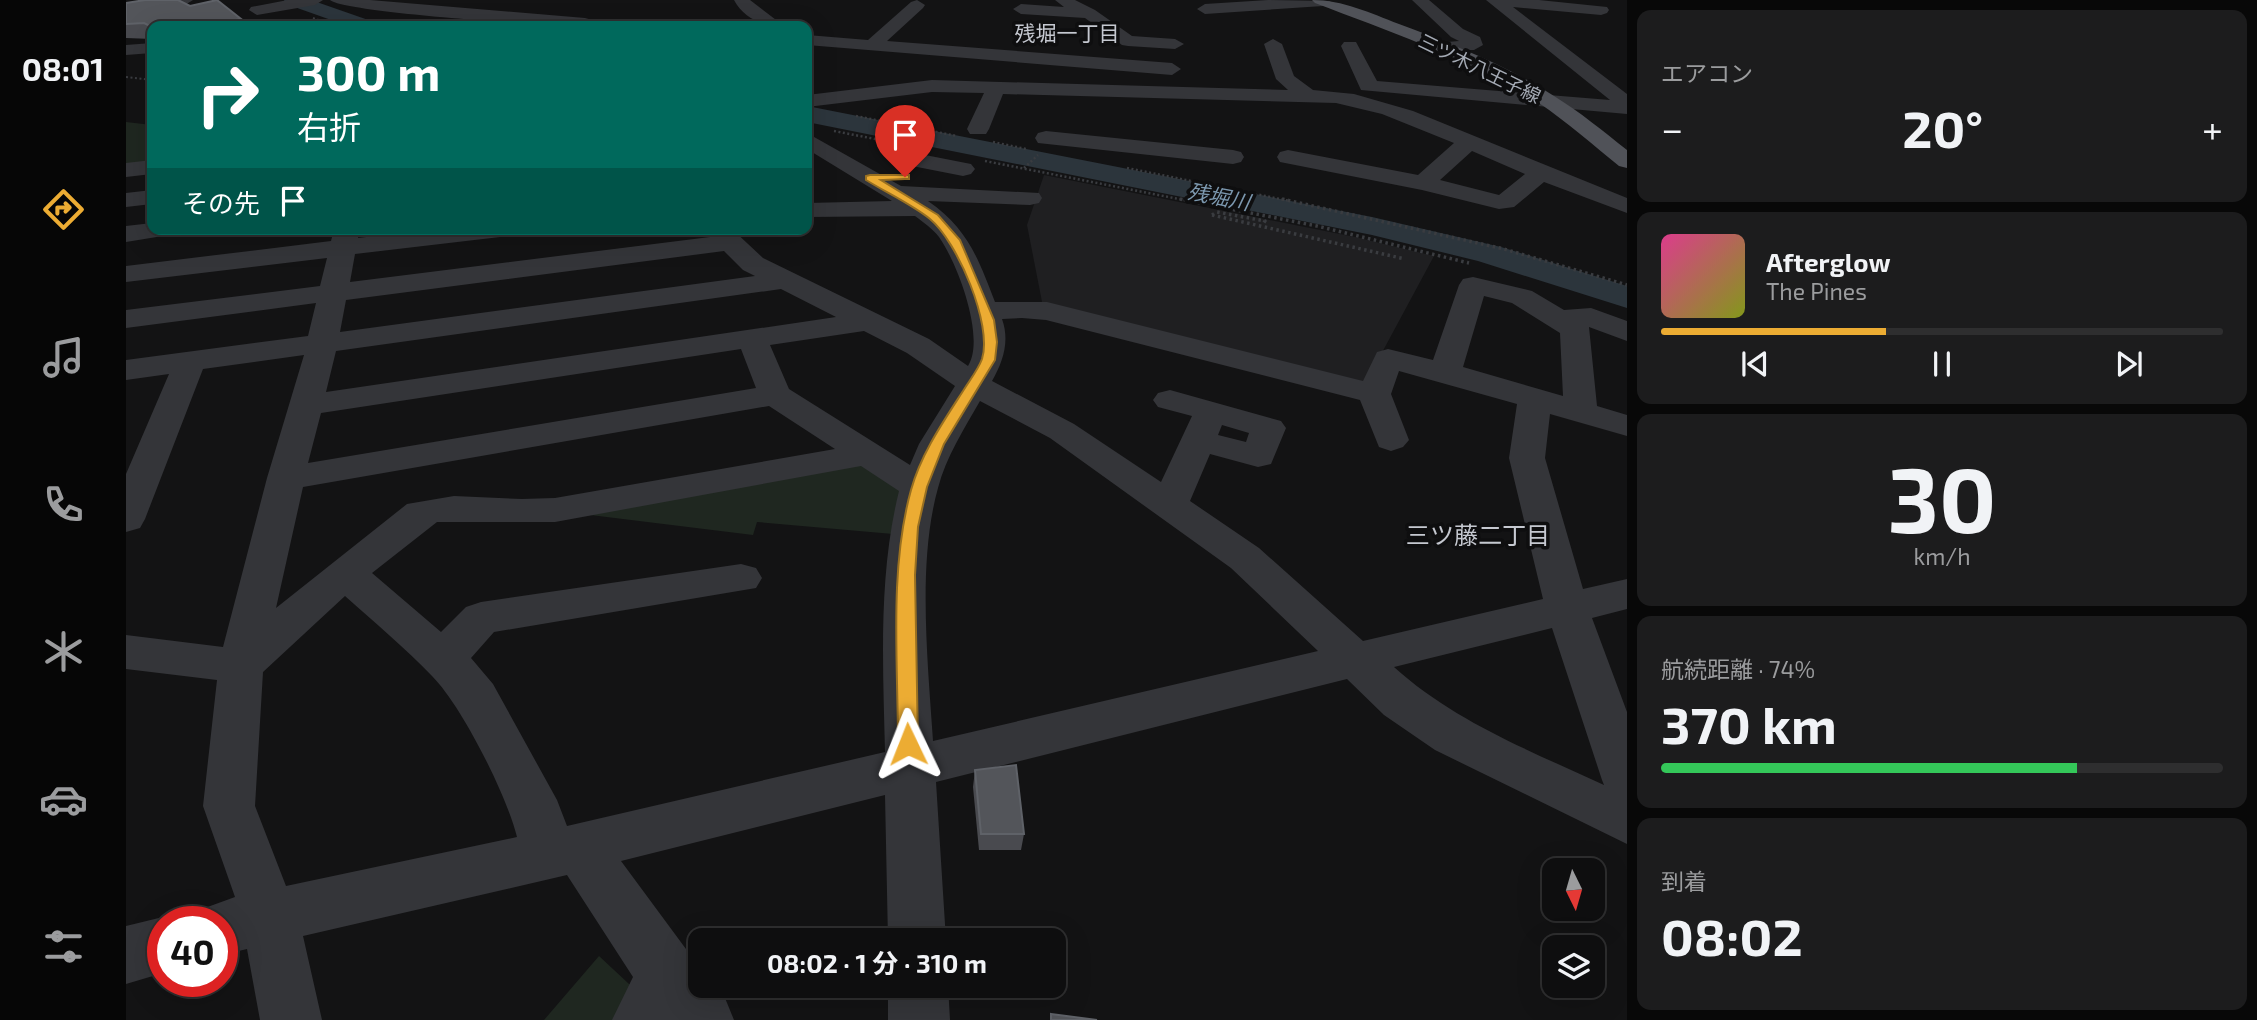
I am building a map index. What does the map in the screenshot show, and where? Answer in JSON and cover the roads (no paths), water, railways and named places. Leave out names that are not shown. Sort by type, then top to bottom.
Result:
[{"type":"main road","name":"三ツ木八王子線","points":[[1321,0],[1441,47],[1545,99],[1627,161]]},
{"type":"street","points":[[126,11],[185,0]]},
{"type":"street","points":[[267,8],[315,0]]},
{"type":"street","points":[[338,0],[342,3],[553,21]]},
{"type":"street","points":[[742,0],[748,10],[768,21]]},
{"type":"street","points":[[812,40],[872,46],[978,46],[1189,71],[1177,44],[1128,41],[1088,13],[1063,0]]},
{"type":"street","points":[[1205,9],[1321,0]]},
{"type":"street","points":[[1420,0],[1457,33],[1474,41],[1474,45],[1441,47]]},
{"type":"street","points":[[1495,1],[1601,10]]},
{"type":"street","points":[[1495,1],[1626,107]]},
{"type":"street","points":[[872,46],[909,6]]},
{"type":"street","points":[[780,21],[788,7]]},
{"type":"street","points":[[1027,12],[1088,13]]},
{"type":"street","points":[[1273,44],[1286,79],[1308,96]]},
{"type":"street","points":[[1350,46],[1370,86]]},
{"type":"street","points":[[126,50],[147,48]]},
{"type":"street","points":[[1247,76],[1370,86],[1413,82],[1626,107]]},
{"type":"street","points":[[813,97],[922,87],[996,88],[1336,97],[1389,107],[1563,112]]},
{"type":"street","points":[[982,135],[996,88]]},
{"type":"street","points":[[1052,90],[1039,147],[1120,128],[1204,133]]},
{"type":"street","points":[[1120,128],[1131,93]]},
{"type":"street","points":[[1389,107],[1627,206]]},
{"type":"street","points":[[1120,128],[1233,157]]},
{"type":"street","points":[[818,135],[870,178],[934,217],[957,242],[990,328],[988,360],[937,444],[919,487],[910,527],[906,575],[909,769],[915,830],[917,928]]},
{"type":"street","points":[[1423,183],[1471,142]]},
{"type":"street","points":[[1320,146],[1441,167]]},
{"type":"street","points":[[870,178],[905,177],[915,156],[973,165]]},
{"type":"street","points":[[1288,157],[1423,183],[1499,202],[1505,202],[1540,174],[1546,173]]},
{"type":"street","points":[[126,170],[147,168]]},
{"type":"street","points":[[895,193],[993,200],[1030,198]]},
{"type":"street","points":[[126,200],[147,198]]},
{"type":"street","points":[[812,210],[921,208]]},
{"type":"street","points":[[126,234],[147,231]]},
{"type":"street","points":[[126,274],[345,239],[407,235]]},
{"type":"street","points":[[126,319],[724,236],[754,264],[823,296],[918,346],[975,385],[1062,431],[1245,558],[1401,702],[1452,736],[1627,821]]},
{"type":"street","points":[[291,1020],[246,922],[229,806],[241,666],[345,239]]},
{"type":"street","points":[[126,370],[784,280]]},
{"type":"street","points":[[1445,372],[1473,285],[1522,297],[1575,330],[1581,413]]},
{"type":"street","points":[[1047,311],[1061,305],[1077,288]]},
{"type":"street","points":[[985,312],[1022,309],[1047,311],[1374,394]]},
{"type":"street","points":[[1561,319],[1591,317],[1627,332]]},
{"type":"street","points":[[306,405],[867,321]]},
{"type":"street","points":[[752,339],[775,395],[919,487]]},
{"type":"street","points":[[1391,440],[1374,394],[1388,359],[1445,372],[1627,426]]},
{"type":"street","points":[[126,519],[190,361]]},
{"type":"street","points":[[286,478],[775,395]]},
{"type":"street","points":[[1535,399],[1527,458],[1567,608],[1627,780]]},
{"type":"street","points":[[1168,507],[1205,426],[1170,400]]},
{"type":"street","points":[[126,652],[241,666],[345,573],[421,513],[434,509],[551,511],[866,454]]},
{"type":"street","points":[[345,573],[443,659],[476,697],[538,816],[565,851],[655,997],[703,1020]]},
{"type":"street","points":[[443,659],[481,618],[741,578]]},
{"type":"street","points":[[246,922],[565,851],[1627,594]]},
{"type":"street","points":[[126,955],[147,949]]},
{"type":"street","points":[[918,998],[919,1020]]},
{"type":"waterway","name":"残堀川","points":[[293,0],[353,21]]},
{"type":"waterway","name":"残堀川","points":[[812,115],[1372,226],[1489,254],[1627,297]]},
{"type":"district","name":"残堀一丁目","points":[[1067,32]]},
{"type":"district","name":"三ツ藤二丁目","points":[[1478,534]]}]
